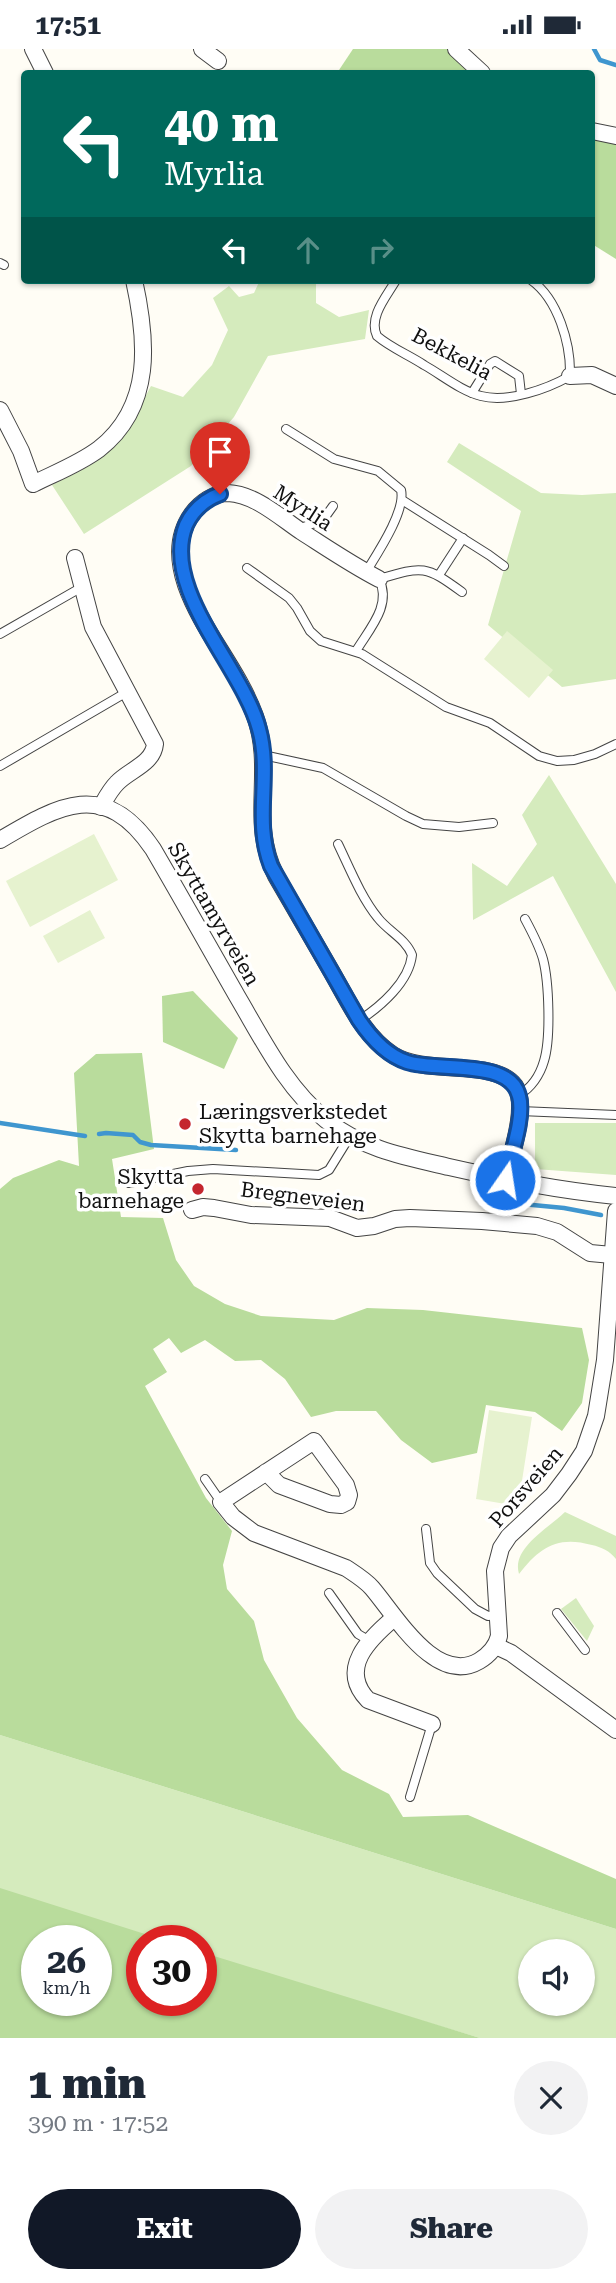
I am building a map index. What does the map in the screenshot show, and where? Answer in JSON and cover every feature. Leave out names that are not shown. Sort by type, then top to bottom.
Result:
[{"type":"street","points":[[33,49],[43,70]]},
{"type":"street","points":[[202,49],[218,61]]},
{"type":"street","points":[[456,49],[479,70]]},
{"type":"street","points":[[595,132],[616,136]]},
{"type":"street","points":[[0,410],[33,484],[83,460],[101,447],[117,430],[140,386],[143,320],[135,284]]},
{"type":"street","points":[[570,376],[592,375],[616,386]]},
{"type":"street","name":"Myrlia","points":[[372,576],[257,503],[227,493],[213,496],[195,510],[181,540],[180,560],[186,584],[200,615],[247,698],[259,728],[264,755],[262,827],[267,855],[276,877],[359,1020],[377,1043],[398,1058],[425,1066],[493,1072],[508,1079],[520,1103]]},
{"type":"street","points":[[0,840],[55,809],[81,804],[101,807],[115,784],[145,762],[155,750],[153,739],[93,627],[75,558]]},
{"type":"street","name":"Skyttamyrveien","points":[[101,807],[124,818],[147,840],[287,1079],[317,1112],[350,1136],[377,1149],[505,1180],[551,1189],[616,1196]]},
{"type":"street","points":[[505,1180],[520,1103]]},
{"type":"street","name":"Bregneveien","points":[[192,1210],[203,1207],[262,1216],[330,1218],[357,1228],[410,1218],[537,1226],[556,1232],[585,1251],[612,1255]]},
{"type":"street","name":"Porsveien","points":[[496,1646],[499,1636],[495,1571],[501,1548],[515,1530],[553,1495],[576,1464],[609,1380],[612,1255],[616,1211]]},
{"type":"street","points":[[266,1472],[279,1485],[330,1504],[341,1505],[347,1502],[349,1495],[346,1485],[314,1441],[266,1472],[221,1502],[242,1525],[254,1533],[354,1573],[371,1587],[394,1618],[429,1653],[449,1666],[457,1668],[473,1664],[487,1656],[496,1646],[511,1653],[616,1730]]},
{"type":"street","points":[[394,1618],[368,1640],[358,1662],[356,1682],[360,1693],[368,1700],[432,1724]]},
{"type":"lane","name":"Bekkelia","points":[[394,284],[376,315],[376,333],[386,342],[472,393],[491,397],[521,394],[546,388],[570,376]]},
{"type":"lane","points":[[536,284],[545,292],[553,305],[571,356],[570,376]]},
{"type":"lane","points":[[472,393],[490,364],[495,361],[519,376],[521,394]]},
{"type":"lane","points":[[286,429],[334,459],[378,471],[401,490],[402,500],[372,576]]},
{"type":"lane","points":[[402,500],[503,566]]},
{"type":"lane","points":[[298,529],[323,520],[333,506]]},
{"type":"lane","points":[[439,575],[463,538]]},
{"type":"lane","points":[[247,568],[293,602],[306,626],[315,636],[336,647],[356,651],[446,707],[490,723],[546,758],[565,761],[583,758],[616,744]]},
{"type":"lane","points":[[372,576],[421,569],[439,575],[462,592]]},
{"type":"lane","points":[[356,651],[384,603],[384,594],[372,576]]},
{"type":"lane","points":[[0,634],[82,587]]},
{"type":"lane","points":[[0,766],[127,692]]},
{"type":"lane","points":[[264,755],[323,768],[423,824],[458,827],[493,823]]},
{"type":"lane","points":[[338,844],[374,913],[385,927],[406,945],[412,955],[409,967],[397,987],[382,1003],[359,1020]]},
{"type":"lane","points":[[525,919],[539,948],[546,971],[547,1048],[536,1078],[520,1103],[616,1115]]},
{"type":"lane","points":[[129,1183],[188,1171],[214,1169],[319,1175],[329,1170],[350,1136]]},
{"type":"lane","points":[[205,1479],[221,1502]]},
{"type":"lane","points":[[426,1529],[430,1563],[437,1573],[475,1609],[488,1616],[498,1615]]},
{"type":"lane","points":[[329,1593],[358,1634],[368,1640]]},
{"type":"lane","points":[[557,1613],[585,1650]]},
{"type":"lane","points":[[411,1797],[432,1724]]},
{"type":"green space","points":[[353,49],[453,49],[477,70],[339,70]]},
{"type":"green space","points":[[595,138],[616,142],[616,259],[595,246]]},
{"type":"green space","points":[[258,284],[316,284],[316,303],[339,317],[369,310],[365,339],[268,356],[234,417],[191,466],[84,534],[52,485],[92,464],[117,444],[132,423],[151,386],[183,397],[212,365],[228,330],[213,298],[229,286],[239,297],[254,293]]},
{"type":"green space","points":[[459,443],[541,493],[616,493],[616,679],[562,687],[488,625],[521,511],[447,462]]},
{"type":"green space","points":[[507,631],[553,670],[529,698],[484,659]]},
{"type":"green space","points":[[549,775],[616,884],[616,992],[553,876],[473,920],[472,863],[507,886],[537,844],[522,815]]},
{"type":"green space","points":[[94,834],[118,880],[30,927],[6,881]]},
{"type":"green space","points":[[90,910],[105,938],[58,963],[43,936]]},
{"type":"green space","points":[[193,991],[238,1038],[224,1069],[163,1042],[162,996]]},
{"type":"green space","points":[[142,1053],[154,1149],[112,1159],[121,1217],[163,1218],[176,1260],[194,1286],[225,1304],[261,1316],[334,1320],[367,1308],[423,1310],[582,1328],[589,1360],[582,1403],[562,1431],[535,1412],[486,1405],[477,1453],[432,1463],[401,1440],[376,1411],[336,1411],[311,1417],[285,1379],[261,1360],[235,1361],[205,1340],[181,1353],[169,1338],[153,1349],[167,1372],[145,1386],[206,1498],[232,1531],[223,1565],[227,1589],[254,1621],[264,1660],[297,1718],[342,1770],[389,1794],[403,1817],[468,1815],[616,1879],[616,1929],[0,1735],[0,1189],[13,1178],[59,1160],[79,1166],[74,1073],[96,1054]]},
{"type":"green space","points":[[535,1123],[616,1123],[616,1175],[535,1169]]},
{"type":"green space","points":[[489,1410],[532,1417],[518,1506],[476,1499]]},
{"type":"green space","points":[[565,1512],[616,1536],[616,1559],[595,1546],[580,1542],[559,1543],[534,1557],[519,1574],[518,1565],[526,1547]]},
{"type":"green space","points":[[576,1598],[594,1626],[587,1641],[561,1609]]},
{"type":"green space","points":[[0,1735],[616,1929],[616,2038],[480,2038],[349,1999],[217,2014],[217,1925],[126,1925],[126,2016],[197,2016],[0,2038]]},
{"type":"green space","points":[[0,1888],[126,1928],[126,2016],[217,2016],[217,1957],[480,2038],[0,2038]]},
{"type":"waterway","points":[[594,49],[600,60],[616,65]]},
{"type":"waterway","points":[[0,1123],[85,1136]]},
{"type":"waterway","points":[[99,1134],[133,1135],[140,1142],[151,1145],[236,1150]]},
{"type":"waterway","points":[[498,1192],[504,1200],[512,1203],[601,1215]]},
{"type":"place","name":"Læringsverkstedet Skytta barnehage","points":[[185,1124]]},
{"type":"place","name":"Skytta barnehage","points":[[198,1189]]},
{"type":"route","points":[[220,494],[201,504],[190,516],[181,540],[180,560],[191,596],[247,698],[259,728],[264,755],[262,827],[271,866],[359,1020],[377,1043],[406,1062],[493,1072],[511,1082],[517,1090],[520,1111],[505,1180]]}]
